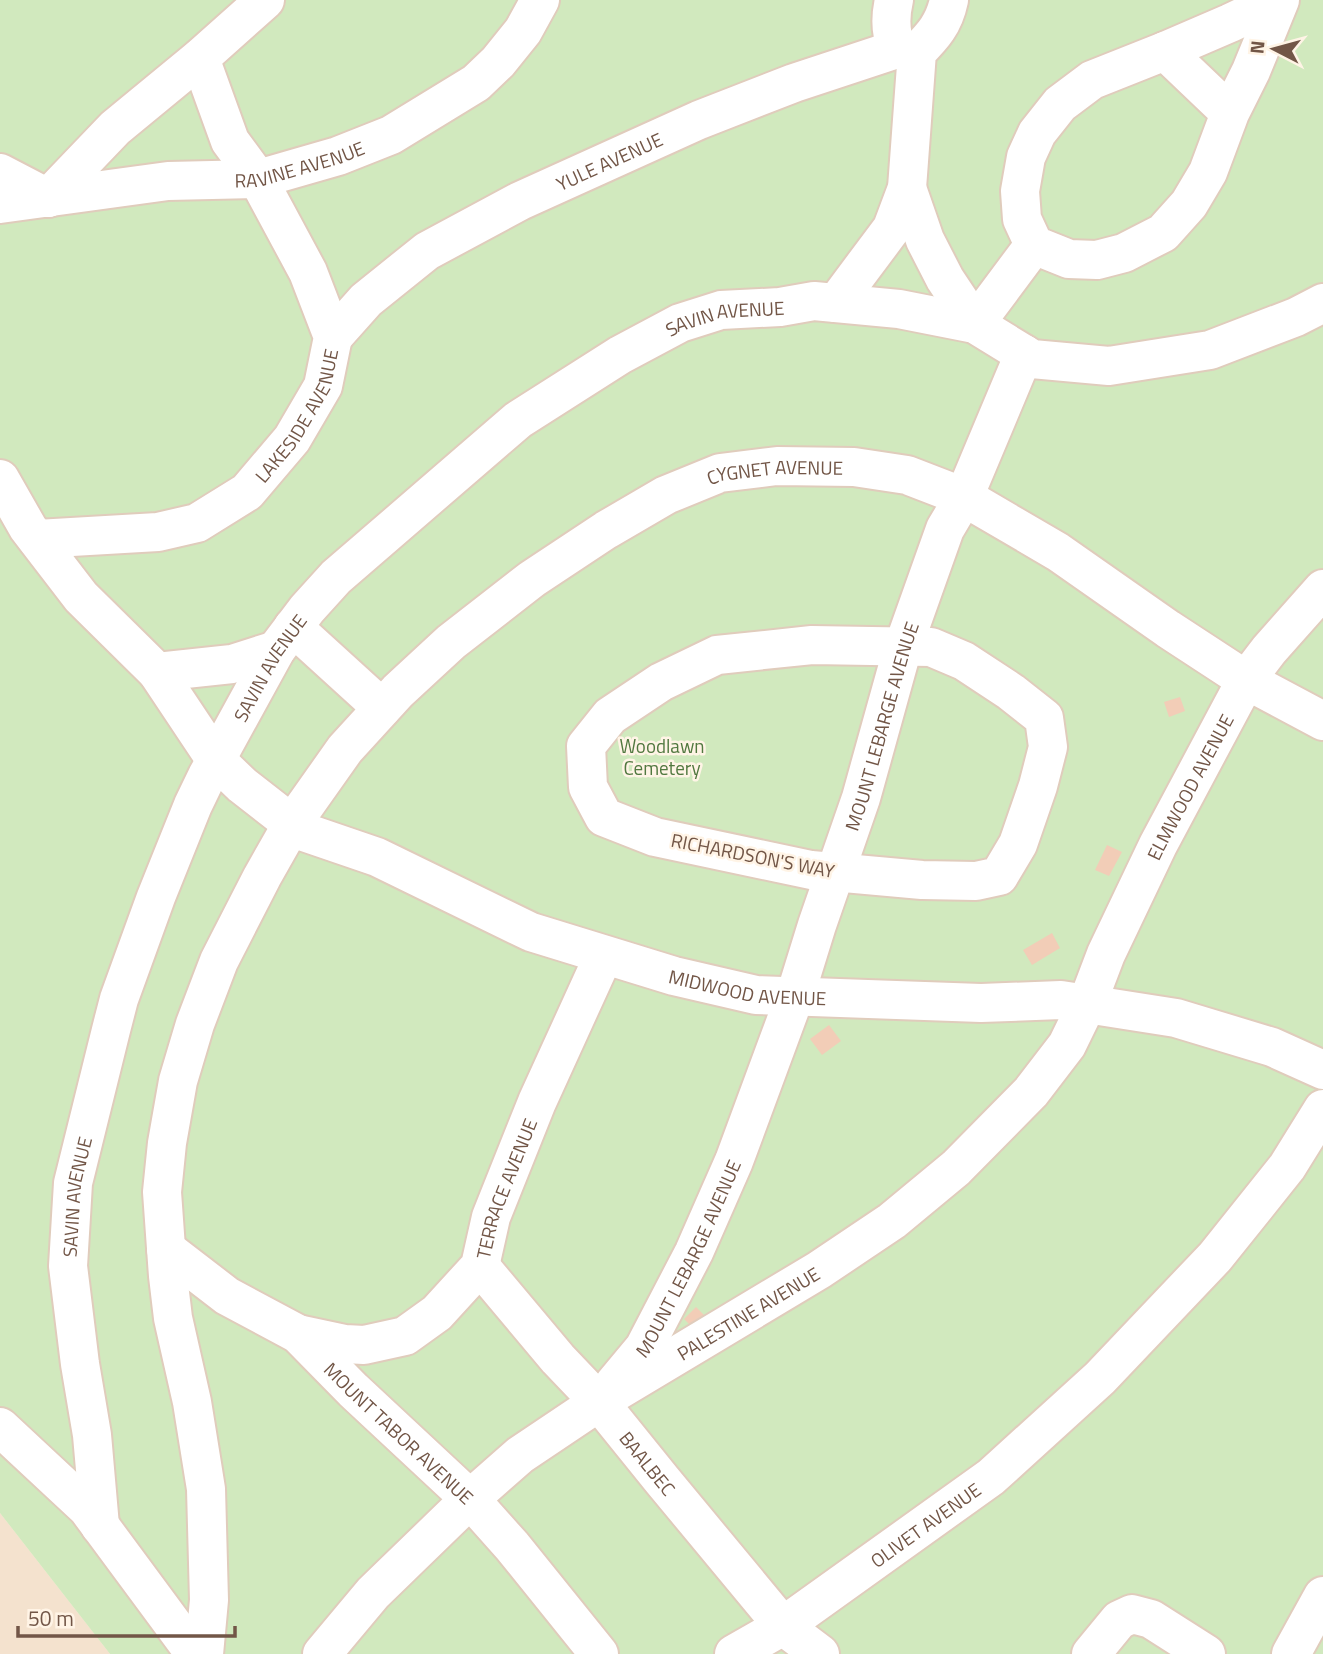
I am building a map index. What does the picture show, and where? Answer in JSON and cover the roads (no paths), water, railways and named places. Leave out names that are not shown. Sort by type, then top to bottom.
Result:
[{"type":"lane","points":[[0,173],[48,198],[115,128],[265,0]]},
{"type":"lane","name":"RAVINE AVENUE","points":[[0,204],[168,181],[258,179],[338,156],[391,135],[476,83],[498,62],[523,31],[540,0]]},
{"type":"lane","points":[[836,303],[892,228],[906,188],[907,51],[892,38],[891,12],[894,0]]},
{"type":"lane","points":[[907,51],[936,33],[949,0]]},
{"type":"lane","points":[[1279,0],[1251,71],[1230,113],[1208,172],[1189,204],[1163,233],[1124,253],[1097,260],[1069,259],[1034,245],[1022,219],[1020,191],[1026,157],[1037,133],[1060,104],[1092,80],[1279,0]]},
{"type":"lane","name":"YULE AVENUE","points":[[333,337],[366,300],[427,251],[520,201],[699,120],[794,83],[907,51]]},
{"type":"lane","points":[[1165,51],[1230,113]]},
{"type":"lane","name":"LAKESIDE AVENUE","points":[[37,539],[158,532],[197,523],[247,492],[292,439],[323,386],[333,337],[308,272],[258,179],[230,141],[200,58]]},
{"type":"lane","points":[[906,188],[925,240],[945,279],[975,324],[1034,245]]},
{"type":"lane","name":"SAVIN AVENUE","points":[[100,1526],[92,1435],[68,1266],[73,1183],[119,999],[193,805],[215,759],[285,639],[307,609],[337,577],[518,421],[620,355],[680,323],[721,310],[780,307],[814,301],[899,309],[975,324],[1032,359],[1110,366],[1210,350],[1321,305]]},
{"type":"lane","name":"MOUNT LEBARGE AVENUE","points":[[599,1402],[644,1348],[694,1252],[734,1161],[795,996],[861,798],[903,647],[945,529],[964,497],[1024,354]]},
{"type":"lane","name":"CYGNET AVENUE","points":[[292,824],[345,749],[398,691],[451,642],[532,579],[606,530],[666,495],[720,474],[777,466],[854,467],[907,475],[964,497],[1058,552],[1246,680],[1323,721]]},
{"type":"lane","name":"MIDWOOD AVENUE","points":[[0,479],[28,528],[81,597],[157,672],[215,759],[242,785],[301,831],[377,857],[531,932],[674,976],[756,995],[981,1003],[1061,1000],[1176,1018],[1272,1047],[1323,1070]]},
{"type":"lane","name":"ELMWOOD AVENUE","points":[[1087,1004],[1106,954],[1158,845],[1246,680],[1323,589]]},
{"type":"lane","points":[[157,672],[232,664],[285,639],[382,708]]},
{"type":"lane","name":"RICHARDSON'S WAY","points":[[812,645],[903,647],[931,647],[964,660],[1044,718],[1048,747],[1038,786],[1018,844],[999,876],[976,881],[922,880],[811,870],[655,837],[604,817],[588,787],[586,746],[610,716],[661,682],[718,655],[812,645]]},
{"type":"lane","points":[[204,1654],[209,1600],[206,1489],[192,1402],[173,1318],[162,1192],[167,1143],[178,1080],[195,1024],[219,961],[292,824]]},
{"type":"lane","name":"TERRACE AVENUE","points":[[298,1334],[345,1345],[363,1345],[405,1336],[437,1313],[480,1266],[491,1217],[506,1179],[537,1102],[604,955]]},
{"type":"lane","name":"PALESTINE AVENUE","points":[[322,1654],[373,1593],[470,1499],[520,1455],[599,1402],[819,1270],[892,1221],[956,1168],[1031,1092],[1066,1045],[1087,1004]]},
{"type":"lane","name":"OLIVET AVENUE","points":[[734,1654],[782,1626],[991,1478],[1100,1378],[1215,1257],[1287,1167],[1323,1109]]},
{"type":"lane","name":"MOUNT TABOR AVENUE","points":[[166,1249],[227,1296],[298,1334],[353,1390],[470,1499],[512,1546],[599,1654]]},
{"type":"lane","name":"BAALBEC","points":[[480,1266],[558,1359],[599,1402],[782,1626],[820,1654]]},
{"type":"lane","points":[[0,1427],[87,1508],[195,1654]]},
{"type":"lane","points":[[1291,1654],[1323,1596]]},
{"type":"lane","points":[[1091,1654],[1119,1620],[1132,1614],[1151,1619],[1206,1654]]},
{"type":"park label","name":"Woodlawn Cemetery","points":[[662,756]]}]
